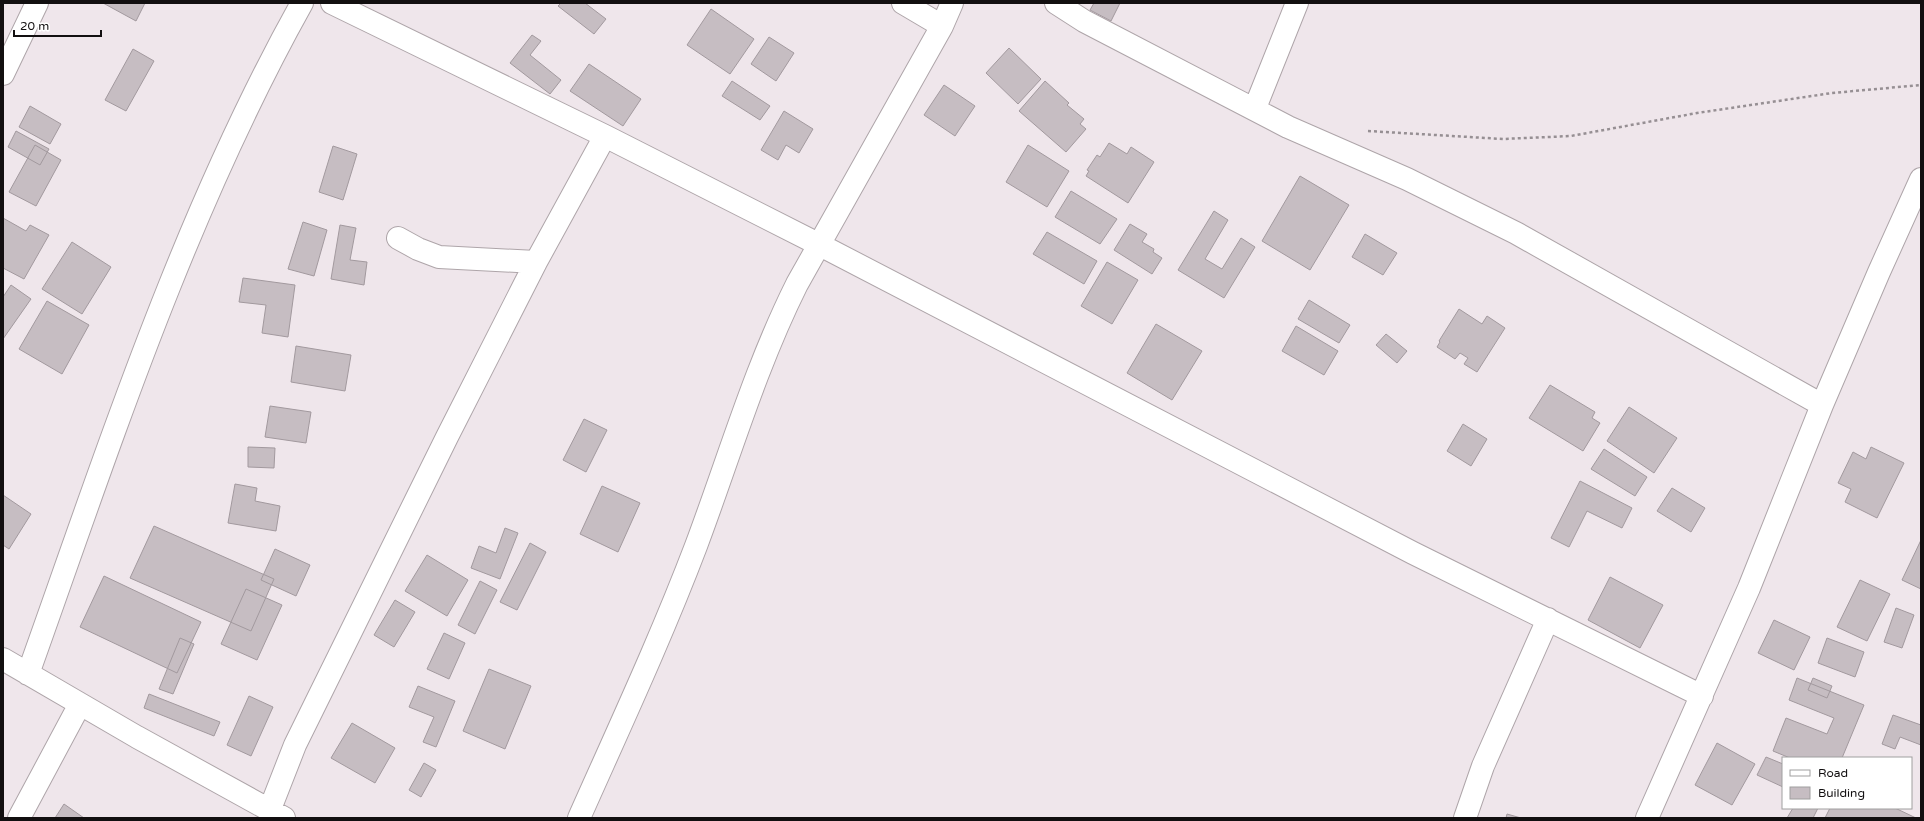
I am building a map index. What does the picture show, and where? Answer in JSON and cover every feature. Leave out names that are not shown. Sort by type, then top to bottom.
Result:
[{"type":"street","points":[[3,74],[37,3]]},
{"type":"street","points":[[28,674],[145,345],[226,152],[269,61],[302,3]]},
{"type":"street","points":[[332,3],[605,136],[820,245],[1413,553],[1548,618],[1702,696]]},
{"type":"street","points":[[904,3],[942,26]]},
{"type":"street","points":[[579,818],[621,725],[696,546],[743,412],[782,315],[942,26],[952,3]]},
{"type":"street","points":[[1056,3],[1098,28],[1255,108],[1288,127],[1407,179],[1516,233],[1822,405]]},
{"type":"street","points":[[1255,108],[1297,3]]},
{"type":"street","points":[[3,659],[80,704],[277,814],[296,745],[446,437],[536,262],[605,136]]},
{"type":"street","points":[[1648,818],[1749,588],[1822,405],[1921,179]]},
{"type":"street","points":[[398,238],[418,249],[439,257],[536,262]]},
{"type":"street","points":[[1465,818],[1484,766],[1548,618]]},
{"type":"street","points":[[18,818],[80,704]]},
{"type":"path","points":[[1367,131],[1503,139],[1571,136],[1719,110],[1832,93],[1921,85]]},
{"type":"building","points":[[103,3],[145,3],[136,21]]},
{"type":"building","points":[[561,3],[585,3],[606,19],[594,34],[558,6]]},
{"type":"building","points":[[1094,3],[1120,3],[1111,21],[1090,10]]},
{"type":"building","points":[[711,9],[754,39],[730,74],[687,45]]},
{"type":"building","points":[[532,35],[541,41],[530,55],[561,80],[550,94],[510,63]]},
{"type":"building","points":[[769,37],[794,53],[776,81],[751,64]]},
{"type":"building","points":[[1009,48],[1041,79],[1018,104],[986,73]]},
{"type":"building","points":[[133,49],[154,61],[126,111],[105,100]]},
{"type":"building","points":[[589,64],[641,99],[623,126],[570,91]]},
{"type":"building","points":[[732,81],[770,106],[760,120],[722,96]]},
{"type":"building","points":[[1045,81],[1069,103],[1067,105],[1084,119],[1080,124],[1086,129],[1066,152],[1019,111]]},
{"type":"building","points":[[944,85],[975,106],[955,136],[924,115]]},
{"type":"building","points":[[30,106],[61,124],[50,144],[19,127]]},
{"type":"building","points":[[784,111],[813,129],[799,153],[786,145],[778,160],[761,150]]},
{"type":"building","points":[[16,131],[49,149],[40,165],[8,147]]},
{"type":"building","points":[[1109,143],[1127,154],[1131,147],[1154,162],[1128,203],[1086,176],[1089,171],[1087,170],[1097,155],[1100,157]]},
{"type":"building","points":[[35,145],[61,160],[36,206],[9,192]]},
{"type":"building","points":[[1028,145],[1069,171],[1047,207],[1006,182]]},
{"type":"building","points":[[333,146],[357,154],[343,200],[319,192]]},
{"type":"building","points":[[1300,176],[1349,205],[1310,270],[1262,241]]},
{"type":"building","points":[[1071,191],[1117,219],[1100,244],[1055,217]]},
{"type":"building","points":[[1214,211],[1228,220],[1205,259],[1222,269],[1241,238],[1255,247],[1224,298],[1178,270]]},
{"type":"building","points":[[3,218],[26,231],[30,225],[49,235],[24,279],[3,268]]},
{"type":"building","points":[[303,222],[327,230],[314,276],[288,269]]},
{"type":"building","points":[[1130,224],[1147,234],[1142,242],[1154,249],[1153,252],[1162,258],[1152,274],[1114,250]]},
{"type":"building","points":[[340,225],[356,228],[350,260],[367,262],[364,285],[331,279]]},
{"type":"building","points":[[1047,232],[1097,261],[1084,284],[1033,254]]},
{"type":"building","points":[[1365,234],[1397,253],[1383,275],[1352,257]]},
{"type":"building","points":[[72,242],[111,267],[82,314],[42,289]]},
{"type":"building","points":[[1107,262],[1138,280],[1112,324],[1081,306]]},
{"type":"building","points":[[243,278],[295,285],[288,337],[262,333],[266,305],[239,302]]},
{"type":"building","points":[[11,285],[31,299],[3,339],[3,297]]},
{"type":"building","points":[[1309,300],[1350,325],[1339,343],[1298,319]]},
{"type":"building","points":[[47,301],[89,325],[62,374],[19,349]]},
{"type":"building","points":[[1459,309],[1482,324],[1487,316],[1505,328],[1477,372],[1464,364],[1468,358],[1460,353],[1455,359],[1437,347],[1440,342],[1439,341]]},
{"type":"building","points":[[1156,324],[1202,351],[1172,400],[1127,373]]},
{"type":"building","points":[[1296,326],[1338,351],[1324,375],[1282,351]]},
{"type":"building","points":[[1386,334],[1407,351],[1397,363],[1376,345]]},
{"type":"building","points":[[296,346],[351,355],[345,391],[291,382]]},
{"type":"building","points":[[1550,385],[1595,412],[1592,418],[1600,423],[1583,451],[1529,418]]},
{"type":"building","points":[[270,406],[311,412],[306,443],[265,437]]},
{"type":"building","points":[[1629,407],[1677,438],[1654,473],[1607,441]]},
{"type":"building","points":[[584,419],[607,430],[586,472],[563,460]]},
{"type":"building","points":[[1463,424],[1487,439],[1471,466],[1447,451]]},
{"type":"building","points":[[248,447],[275,448],[274,468],[248,467]]},
{"type":"building","points":[[1871,447],[1904,463],[1877,518],[1845,502],[1851,489],[1838,483],[1853,452],[1866,459]]},
{"type":"building","points":[[1604,449],[1647,477],[1635,496],[1591,469]]},
{"type":"building","points":[[1580,481],[1632,508],[1622,528],[1587,511],[1569,547],[1551,538]]},
{"type":"building","points":[[235,484],[257,488],[255,501],[280,506],[276,531],[228,523]]},
{"type":"building","points":[[602,486],[640,503],[618,552],[580,534]]},
{"type":"building","points":[[1672,488],[1705,508],[1691,532],[1657,511]]},
{"type":"building","points":[[3,495],[31,514],[9,549],[3,545]]},
{"type":"building","points":[[154,526],[274,579],[251,631],[130,578]]},
{"type":"building","points":[[505,528],[518,533],[500,579],[471,568],[479,546],[496,553]]},
{"type":"building","points":[[1921,540],[1921,589],[1902,580]]},
{"type":"building","points":[[530,543],[546,552],[517,610],[500,602]]},
{"type":"building","points":[[275,549],[310,565],[296,596],[261,580]]},
{"type":"building","points":[[427,555],[468,580],[447,616],[405,591]]},
{"type":"building","points":[[104,576],[201,622],[177,673],[80,627]]},
{"type":"building","points":[[1610,577],[1663,605],[1640,648],[1588,620]]},
{"type":"building","points":[[1860,580],[1890,594],[1867,641],[1837,627]]},
{"type":"building","points":[[480,581],[497,590],[475,634],[458,625]]},
{"type":"building","points":[[246,589],[282,605],[257,660],[221,644]]},
{"type":"building","points":[[395,600],[415,612],[394,647],[374,635]]},
{"type":"building","points":[[1896,608],[1914,615],[1902,648],[1884,642]]},
{"type":"building","points":[[1774,620],[1810,637],[1794,670],[1758,653]]},
{"type":"building","points":[[444,633],[465,643],[449,679],[427,669]]},
{"type":"building","points":[[180,638],[194,644],[173,694],[159,689]]},
{"type":"building","points":[[1827,638],[1864,652],[1855,677],[1818,663]]},
{"type":"building","points":[[489,669],[531,686],[505,749],[463,731]]},
{"type":"building","points":[[1797,678],[1864,705],[1842,757],[1788,757],[1773,751],[1786,718],[1827,734],[1834,718],[1789,700]]},
{"type":"building","points":[[1813,678],[1832,686],[1827,698],[1808,690]]},
{"type":"building","points":[[418,686],[455,701],[436,747],[423,742],[434,717],[409,707]]},
{"type":"building","points":[[149,694],[220,722],[214,736],[144,708]]},
{"type":"building","points":[[249,696],[273,707],[251,756],[227,745]]},
{"type":"building","points":[[1893,715],[1921,725],[1921,745],[1900,737],[1895,749],[1882,744]]},
{"type":"building","points":[[352,723],[395,748],[375,783],[331,758]]},
{"type":"building","points":[[1717,743],[1755,764],[1732,805],[1695,785]]},
{"type":"building","points":[[1766,757],[1782,764],[1782,787],[1757,775]]},
{"type":"building","points":[[424,763],[436,770],[421,797],[409,790]]},
{"type":"building","points":[[64,804],[84,818],[55,818]]},
{"type":"building","points":[[1792,809],[1818,809],[1813,818],[1787,818]]},
{"type":"building","points":[[1830,809],[1897,809],[1916,818],[1825,818]]},
{"type":"building","points":[[1507,814],[1521,818],[1506,818]]}]
